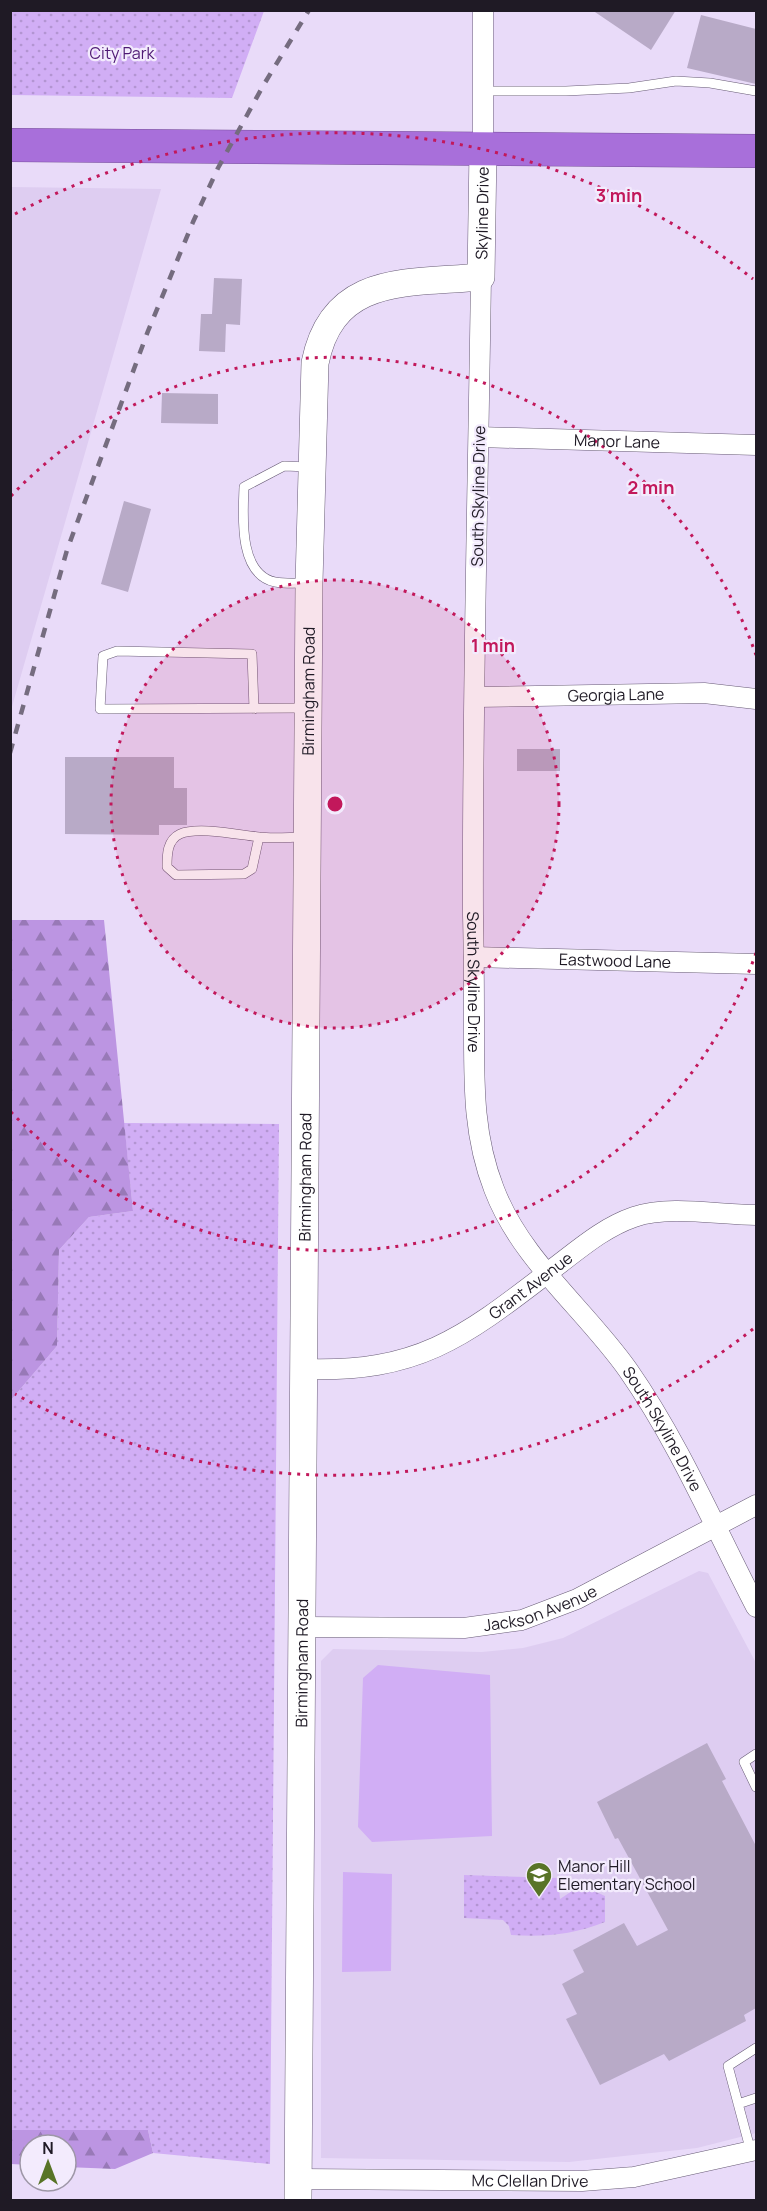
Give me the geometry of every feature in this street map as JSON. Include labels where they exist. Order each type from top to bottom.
[{"type":"highway","points":[[10,145],[756,151]]},
{"type":"street","points":[[483,10],[483,150]]},
{"type":"street","name":"Skyline Drive","points":[[482,277],[483,150]]},
{"type":"street","name":"South Skyline Drive","points":[[482,277],[475,697],[473,1086],[482,1152],[507,1219],[523,1245],[588,1317],[628,1371],[664,1428],[756,1607]]},
{"type":"street","name":"Birmingham Road","points":[[299,2190],[309,584],[315,363],[319,342],[327,324],[342,307],[356,296],[377,288],[482,277]]},
{"type":"street","name":"Manor Lane","points":[[479,437],[756,445]]},
{"type":"street","name":"Georgia Lane","points":[[475,697],[704,693],[756,699]]},
{"type":"street","name":"Eastwood Lane","points":[[474,957],[756,964]]},
{"type":"street","name":"Grant Avenue","points":[[304,1369],[362,1368],[427,1352],[473,1329],[592,1239],[635,1217],[684,1211],[756,1215]]},
{"type":"street","name":"Jackson Avenue","points":[[303,1627],[464,1628],[522,1620],[577,1599],[756,1505]]},
{"type":"street","name":"Mc Clellan Drive","points":[[299,2190],[582,2181],[634,2177],[754,2155]]},
{"type":"lane","points":[[483,91],[629,88],[676,81],[710,83],[756,91]]},
{"type":"lane","points":[[309,584],[273,582],[256,572],[247,551],[243,511],[244,487],[284,466],[312,467]]},
{"type":"lane","points":[[254,709],[252,654],[117,651],[103,656],[100,710],[254,709],[308,708]]},
{"type":"lane","points":[[260,837],[252,869],[244,874],[176,876],[167,867],[168,851],[172,841],[180,834],[241,833],[260,837],[308,837]]},
{"type":"lane","points":[[756,1754],[744,1762],[756,1786]]},
{"type":"lane","points":[[754,2155],[728,2066],[756,2048]]},
{"type":"lane","points":[[738,2104],[756,2098]]},
{"type":"shaded area","points":[[10,187],[161,189],[11,710]]},
{"type":"shaded area","name":"Manor Hill Elementary School","points":[[699,1571],[708,1573],[756,1663],[756,2133],[697,2148],[569,2162],[321,2158],[321,1661],[333,1649],[482,1652],[523,1648],[563,1638]]},
{"type":"green space","name":"City Park","points":[[11,10],[264,11],[232,98],[11,95]]},
{"type":"green space","points":[[11,920],[104,920],[133,1211],[89,1217],[59,1250],[57,1346],[11,1400]]},
{"type":"green space","points":[[124,1123],[279,1124],[270,2164],[153,2153],[148,2130],[11,2130],[11,1400],[57,1346],[59,1250],[89,1217],[133,1211]]},
{"type":"green space","points":[[378,1665],[490,1675],[492,1836],[372,1842],[358,1827],[363,1678]]},
{"type":"green space","points":[[343,1872],[392,1874],[391,1971],[342,1972]]},
{"type":"green space","points":[[464,1875],[558,1878],[560,1899],[581,1885],[605,1896],[605,1922],[581,1930],[558,1934],[511,1935],[509,1926],[503,1920],[464,1918]]},
{"type":"green space","points":[[11,2130],[148,2130],[153,2153],[115,2169],[78,2167],[78,2133],[18,2133],[18,2164],[11,2164]]},
{"type":"building","points":[[592,10],[676,10],[651,50]]},
{"type":"building","points":[[701,15],[756,29],[756,84],[687,68]]},
{"type":"building","points":[[214,278],[242,279],[240,325],[226,324],[225,352],[199,351],[201,314],[212,314]]},
{"type":"building","points":[[162,393],[218,394],[218,424],[161,423]]},
{"type":"building","points":[[124,501],[151,509],[128,592],[101,584]]},
{"type":"building","points":[[517,749],[560,749],[560,771],[517,771]]},
{"type":"building","points":[[65,757],[174,757],[174,788],[187,788],[187,825],[159,825],[159,835],[65,834]]},
{"type":"building","name":"Manor Hill Elementary School","points":[[707,1743],[726,1779],[722,1781],[756,1846],[756,2008],[744,2015],[746,2021],[669,2061],[664,2054],[600,2085],[566,2019],[577,2014],[562,1984],[584,1972],[573,1950],[624,1923],[637,1946],[668,1930],[618,1838],[615,1839],[597,1802]]},
{"type":"railway","points":[[10,753],[67,550],[148,331],[218,168],[263,86],[309,10]]},
{"type":"place","name":"Manor Hill Elementary School","points":[[539,1898]]}]
